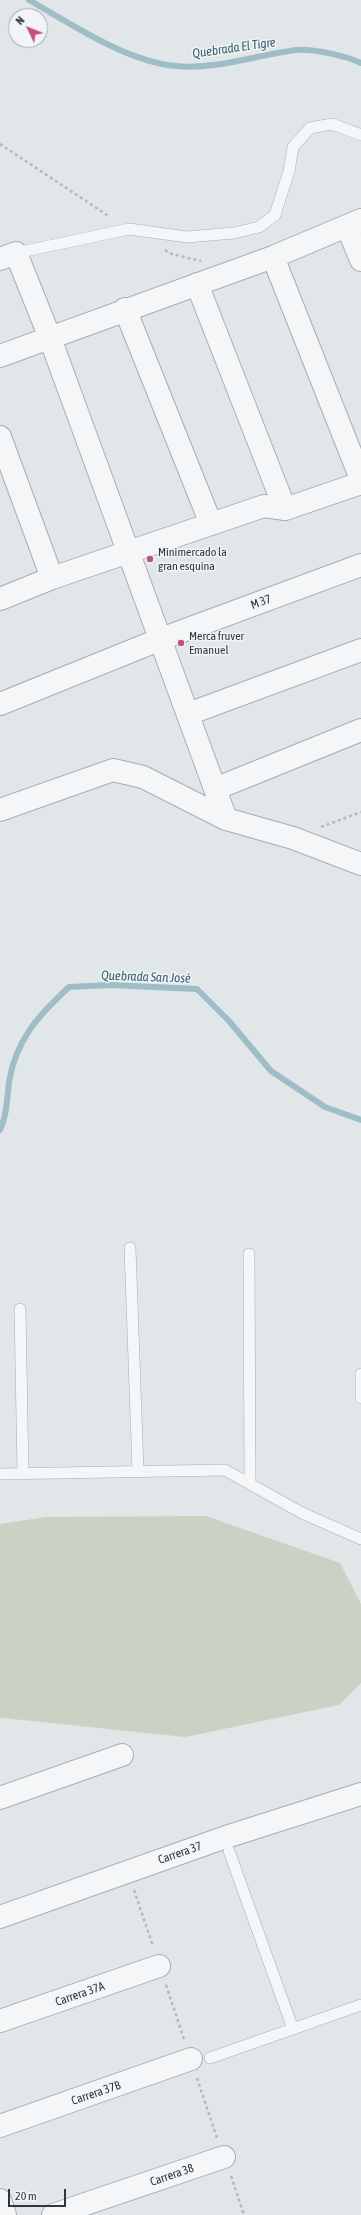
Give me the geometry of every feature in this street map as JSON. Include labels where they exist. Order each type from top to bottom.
[{"type":"street","points":[[0,356],[125,309],[272,257],[354,223],[361,260]]},
{"type":"street","points":[[8,256],[50,338],[226,819]]},
{"type":"street","points":[[272,257],[361,479]]},
{"type":"street","points":[[198,284],[285,509]]},
{"type":"street","points":[[125,309],[211,524]]},
{"type":"street","points":[[0,437],[52,578]]},
{"type":"street","points":[[0,599],[52,578],[128,554],[264,506],[285,509],[361,482]]},
{"type":"street","name":"M 37","points":[[0,704],[161,639],[361,565]]},
{"type":"street","points":[[188,714],[361,650]]},
{"type":"street","points":[[215,789],[361,730]]},
{"type":"street","points":[[0,810],[113,770],[144,777],[226,819],[293,838],[361,864]]},
{"type":"street","points":[[0,1798],[122,1755]]},
{"type":"street","name":"Carrera 37","points":[[0,1917],[226,1837],[361,1794]]},
{"type":"street","name":"Carrera 37A","points":[[0,2021],[160,1966]]},
{"type":"street","name":"Carrera 37B","points":[[0,2126],[200,2059]]},
{"type":"street","name":"Carrera 38","points":[[53,2215],[224,2157]]},
{"type":"street","points":[[0,2200],[5,2215]]},
{"type":"lane","points":[[8,256],[129,229],[187,237],[234,233],[259,227],[275,215],[289,171],[293,147],[310,128],[332,124],[361,135]]},
{"type":"lane","points":[[130,1248],[138,1471]]},
{"type":"lane","points":[[248,1254],[250,1484]]},
{"type":"lane","points":[[20,1309],[23,1474]]},
{"type":"lane","points":[[361,1374],[361,1398]]},
{"type":"lane","points":[[0,1474],[225,1470],[302,1513],[361,1539]]},
{"type":"lane","points":[[229,1851],[293,2029]]},
{"type":"lane","points":[[200,2059],[361,2005]]},
{"type":"path","points":[[293,838],[361,812]]},
{"type":"green space","points":[[206,1516],[340,1563],[361,1604],[361,1683],[339,1705],[185,1737],[3,1718],[0,1719],[0,1524],[46,1517]]},
{"type":"waterway","name":"Quebrada El Tigre","points":[[29,0],[119,50],[157,63],[191,67],[206,66],[296,50],[311,50],[329,53],[361,63]]},
{"type":"waterway","name":"Quebrada San José","points":[[0,1130],[5,1112],[12,1067],[23,1040],[30,1029],[69,987],[110,985],[197,989],[229,1021],[271,1071],[325,1107],[361,1120]]},
{"type":"place","name":"Minimercado la gran esquina","points":[[150,559]]},
{"type":"place","name":"Merca fruver Emanuel","points":[[181,643]]}]
